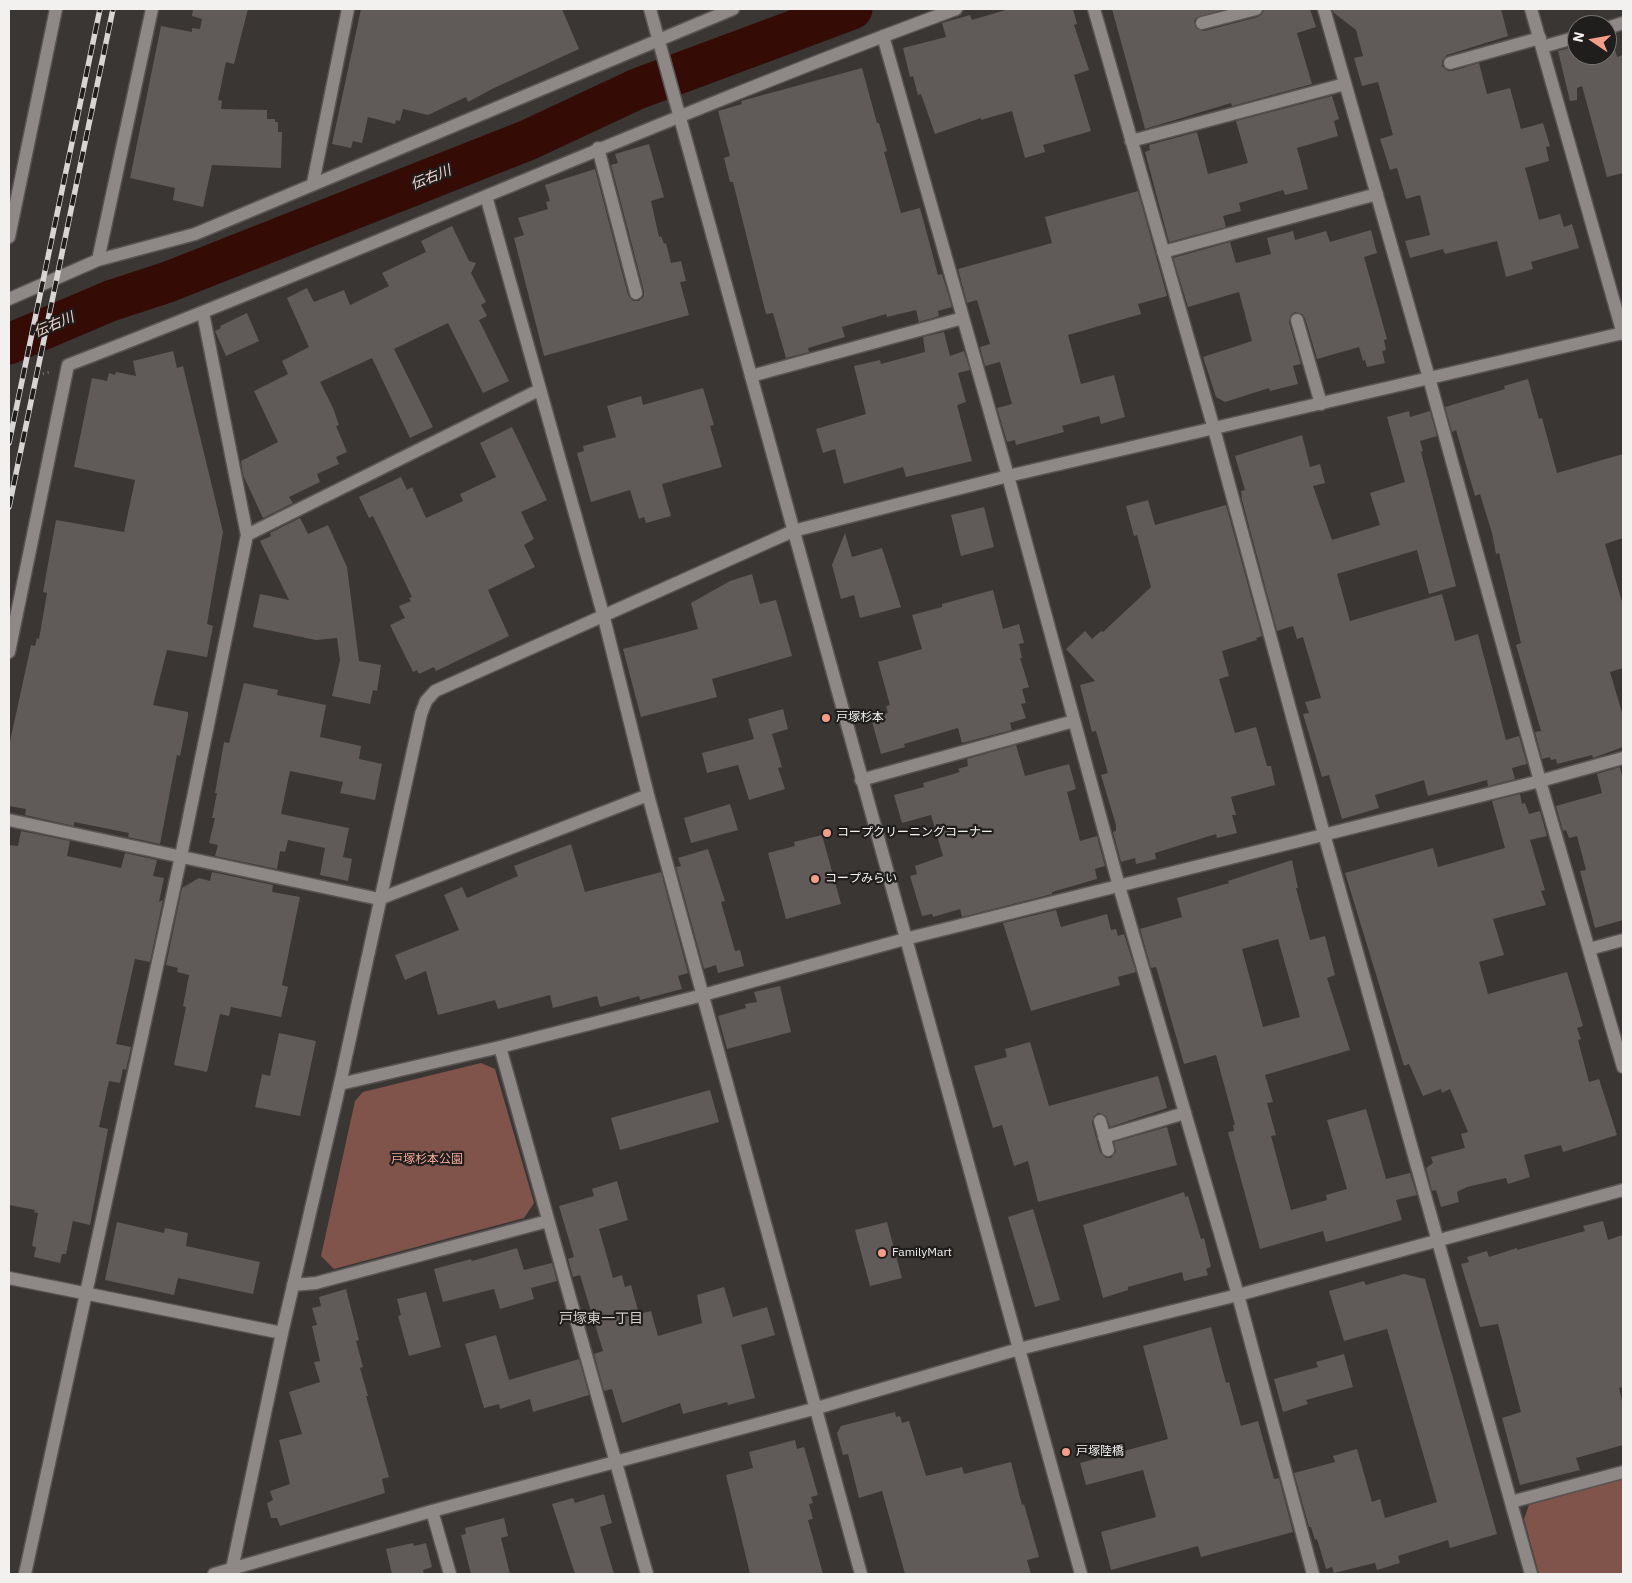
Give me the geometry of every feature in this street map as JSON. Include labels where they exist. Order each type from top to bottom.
[{"type":"street","points":[[9,236],[56,9]]},
{"type":"street","points":[[98,260],[152,9]]},
{"type":"street","points":[[313,183],[348,9]]},
{"type":"street","points":[[650,9],[681,115],[861,780],[1081,1574]]},
{"type":"street","points":[[9,299],[98,260],[195,234],[313,183],[660,44],[734,9]]},
{"type":"street","points":[[9,652],[68,365],[203,313],[598,148],[956,9]]},
{"type":"street","points":[[1094,9],[1214,429],[1324,834],[1531,1574]]},
{"type":"street","points":[[1202,23],[1256,9]]},
{"type":"street","points":[[1324,9],[1429,378],[1540,781],[1623,1067]]},
{"type":"street","points":[[233,1572],[282,1333],[340,1084],[379,898],[421,714],[426,701],[435,691],[603,614],[793,531],[1008,476],[1623,333],[1531,9]]},
{"type":"street","points":[[883,36],[1008,476],[1119,886],[1238,1295],[1313,1574]]},
{"type":"street","points":[[1450,63],[1541,42],[1567,38]]},
{"type":"street","points":[[1131,141],[1346,84]]},
{"type":"street","points":[[598,148],[636,293]]},
{"type":"street","points":[[1163,252],[1377,194]]},
{"type":"street","points":[[486,196],[603,614],[648,795],[861,1574]]},
{"type":"street","points":[[25,1574],[181,856],[247,535],[203,313]]},
{"type":"street","points":[[751,376],[963,318]]},
{"type":"street","points":[[1298,320],[1320,404]]},
{"type":"street","points":[[247,535],[539,390]]},
{"type":"street","points":[[861,780],[1074,721]]},
{"type":"street","points":[[340,1084],[500,1047],[703,995],[905,939],[1540,781],[1623,758]]},
{"type":"street","points":[[9,820],[379,898],[648,795]]},
{"type":"street","points":[[1589,949],[1623,940]]},
{"type":"street","points":[[500,1047],[614,1462],[647,1574]]},
{"type":"street","points":[[1104,1137],[1185,1113]]},
{"type":"street","points":[[1100,1121],[1108,1150]]},
{"type":"street","points":[[214,1574],[233,1572],[432,1511],[817,1408],[1019,1348],[1238,1295],[1623,1190]]},
{"type":"street","points":[[294,1285],[316,1283],[548,1221]]},
{"type":"street","points":[[9,1278],[282,1333]]},
{"type":"street","points":[[1511,1502],[1623,1472]]},
{"type":"street","points":[[432,1511],[450,1574]]},
{"type":"green space","name":"戸塚杉本公園","points":[[481,1063],[495,1069],[534,1203],[524,1218],[334,1269],[321,1256],[355,1101],[363,1092]]},
{"type":"green space","points":[[1623,1479],[1623,1574],[1539,1574],[1524,1519],[1529,1505]]},
{"type":"building","points":[[193,9],[248,9],[234,64],[226,62],[218,100],[222,101],[221,109],[267,110],[267,119],[275,119],[275,122],[278,122],[278,132],[282,132],[281,168],[212,165],[203,207],[173,200],[175,188],[130,178],[161,26],[192,32],[192,28],[200,29],[202,19],[192,16]]},
{"type":"building","points":[[361,9],[562,9],[579,49],[468,102],[466,97],[428,115],[403,109],[400,121],[396,120],[395,124],[368,117],[362,143],[353,141],[351,148],[332,144]]},
{"type":"building","points":[[1009,9],[1073,9],[1077,24],[1074,25],[1089,70],[1074,75],[1091,131],[1043,145],[1045,152],[1025,158],[1012,111],[981,120],[981,118],[935,134],[921,94],[918,95],[913,76],[910,77],[903,48],[946,37],[942,23],[970,15],[972,20]]},
{"type":"building","points":[[1112,9],[1225,9],[1196,18],[1194,21],[1196,28],[1204,31],[1258,17],[1264,9],[1310,9],[1316,27],[1297,33],[1312,84],[1232,106],[1231,103],[1145,129]]},
{"type":"building","points":[[1332,9],[1501,9],[1508,36],[1447,55],[1442,61],[1442,66],[1448,71],[1452,71],[1479,63],[1487,94],[1510,88],[1521,129],[1543,123],[1550,146],[1546,147],[1549,161],[1525,168],[1539,220],[1560,214],[1564,227],[1572,224],[1579,248],[1531,262],[1533,269],[1506,277],[1497,241],[1445,254],[1443,249],[1410,258],[1405,241],[1430,235],[1420,195],[1406,199],[1397,168],[1390,170],[1380,139],[1393,135],[1378,82],[1362,86],[1354,58],[1363,56],[1356,30],[1334,13]]},
{"type":"building","points":[[1567,49],[1567,65],[1617,65],[1617,57],[1623,55],[1623,173],[1607,177],[1582,86],[1577,88],[1577,100],[1570,101],[1558,51]]},
{"type":"building","points":[[862,68],[887,151],[884,152],[901,213],[920,208],[938,275],[942,274],[952,307],[938,311],[939,316],[919,322],[916,310],[887,317],[886,314],[842,327],[845,337],[808,348],[809,352],[786,358],[773,313],[766,314],[733,182],[730,182],[724,158],[730,156],[718,111],[742,104],[741,101]]},
{"type":"building","points":[[1332,96],[1339,119],[1334,121],[1338,136],[1297,148],[1308,189],[1285,195],[1283,190],[1239,203],[1241,211],[1223,216],[1226,227],[1169,242],[1145,152],[1150,150],[1149,145],[1197,132],[1208,174],[1248,163],[1236,121]]},
{"type":"building","points":[[649,144],[664,197],[651,201],[659,237],[661,236],[664,244],[666,243],[671,263],[681,261],[686,281],[680,282],[689,315],[544,356],[514,238],[524,235],[518,218],[548,209],[546,202],[550,201],[545,185],[595,169],[628,295],[633,301],[639,301],[644,296],[644,291],[611,165],[618,163],[615,154]]},
{"type":"building","points":[[1138,191],[1167,296],[1138,304],[1141,314],[1068,335],[1081,384],[1114,375],[1125,417],[1101,424],[1099,416],[1062,426],[1064,432],[1016,445],[1015,440],[1007,442],[997,408],[1012,404],[1000,362],[985,366],[980,347],[990,344],[977,300],[967,303],[958,269],[1052,243],[1045,217]]},
{"type":"building","points":[[452,226],[469,261],[476,263],[471,273],[486,302],[481,305],[487,316],[479,320],[509,381],[483,393],[448,323],[394,349],[433,427],[410,438],[372,358],[320,382],[333,408],[339,425],[336,426],[347,452],[336,457],[339,464],[317,474],[320,482],[289,497],[293,503],[263,518],[243,475],[241,461],[278,442],[254,391],[288,374],[282,361],[309,347],[287,298],[307,288],[314,302],[344,290],[350,305],[389,286],[382,273],[426,252],[421,241]]},
{"type":"building","points":[[1371,230],[1377,253],[1364,257],[1387,339],[1384,340],[1386,350],[1382,351],[1385,363],[1367,367],[1359,347],[1317,359],[1305,318],[1302,314],[1295,312],[1291,315],[1289,322],[1301,364],[1293,366],[1298,384],[1270,391],[1269,388],[1225,402],[1216,397],[1203,357],[1252,341],[1239,292],[1188,307],[1173,258],[1230,242],[1236,263],[1271,254],[1267,238],[1293,231],[1295,240],[1326,231],[1330,242]]},
{"type":"building","points":[[247,313],[259,341],[226,356],[215,331],[221,328],[220,326]]},
{"type":"building","points":[[944,332],[950,356],[964,351],[970,370],[958,373],[966,402],[957,405],[972,461],[906,477],[903,467],[844,484],[835,449],[823,453],[816,429],[866,414],[854,366],[880,360],[881,364],[925,352],[923,337]]},
{"type":"building","points":[[173,351],[177,368],[183,366],[223,532],[207,624],[213,626],[207,657],[167,650],[153,705],[188,712],[180,756],[177,755],[160,844],[128,837],[129,833],[74,822],[74,826],[25,815],[26,809],[9,806],[9,746],[31,645],[35,646],[37,638],[39,639],[47,593],[43,592],[56,520],[124,532],[135,480],[74,467],[92,378],[107,381],[109,373],[115,375],[116,372],[136,376],[133,361]]},
{"type":"building","points":[[1528,379],[1539,419],[1542,418],[1557,473],[1623,454],[1623,538],[1605,544],[1623,605],[1623,668],[1610,672],[1623,716],[1623,747],[1593,758],[1592,755],[1557,764],[1556,759],[1551,760],[1550,757],[1542,759],[1535,732],[1541,731],[1516,645],[1521,643],[1499,553],[1496,554],[1492,533],[1480,494],[1475,496],[1456,430],[1452,432],[1445,407],[1505,389],[1504,386]]},
{"type":"building","points":[[703,388],[714,425],[710,426],[722,467],[662,484],[671,516],[646,523],[644,517],[639,519],[630,490],[591,502],[577,453],[584,451],[583,446],[616,437],[607,406],[641,396],[643,405]]},
{"type":"building","points":[[1409,411],[1410,417],[1430,411],[1437,436],[1420,441],[1423,451],[1421,452],[1456,586],[1429,594],[1417,550],[1337,574],[1350,621],[1442,594],[1455,641],[1478,634],[1506,740],[1519,736],[1527,764],[1512,768],[1515,779],[1488,786],[1487,780],[1428,796],[1424,780],[1375,795],[1379,808],[1342,819],[1329,775],[1322,777],[1303,714],[1309,713],[1305,702],[1321,698],[1303,637],[1297,639],[1293,626],[1277,631],[1242,500],[1241,491],[1245,490],[1235,456],[1302,435],[1310,467],[1320,464],[1325,483],[1313,486],[1332,540],[1380,525],[1370,493],[1405,482],[1387,417]]},
{"type":"building","points":[[512,427],[547,500],[521,512],[534,539],[524,545],[535,567],[488,590],[509,636],[436,671],[434,667],[419,674],[417,670],[413,672],[390,625],[405,618],[399,606],[411,601],[409,598],[412,597],[373,516],[369,518],[359,497],[401,477],[407,490],[412,487],[426,518],[463,501],[460,494],[496,477],[480,443]]},
{"type":"building","points":[[1148,500],[1155,525],[1226,505],[1262,636],[1256,638],[1257,640],[1222,651],[1229,676],[1219,679],[1235,733],[1256,727],[1267,766],[1271,766],[1275,785],[1231,797],[1236,815],[1232,815],[1237,833],[1217,838],[1216,834],[1155,853],[1156,859],[1136,864],[1135,858],[1121,862],[1113,832],[1116,831],[1116,825],[1101,775],[1108,773],[1096,731],[1092,732],[1080,685],[1095,681],[1066,649],[1085,631],[1092,639],[1101,631],[1103,632],[1151,587],[1137,535],[1134,536],[1126,506]]},
{"type":"building","points":[[984,507],[994,547],[961,556],[951,515]]},
{"type":"building","points":[[300,518],[308,534],[328,525],[347,567],[359,661],[381,665],[377,691],[373,690],[370,704],[332,696],[340,660],[337,638],[316,640],[253,627],[260,594],[289,600],[260,541],[271,536],[270,533]]},
{"type":"building","points":[[845,533],[852,557],[882,548],[901,607],[860,618],[854,595],[841,599],[832,565]]},
{"type":"building","points":[[752,574],[760,604],[776,600],[792,656],[712,679],[717,697],[641,717],[623,649],[698,629],[691,603],[730,581]]},
{"type":"building","points":[[993,590],[1003,629],[1019,624],[1024,643],[1019,644],[1022,658],[1020,658],[1029,687],[1022,689],[1026,703],[1021,704],[1026,718],[1010,723],[1012,730],[962,743],[958,728],[904,744],[905,747],[881,754],[871,718],[888,713],[886,706],[890,705],[878,662],[922,649],[912,615],[942,607],[942,604]]},
{"type":"building","points":[[244,683],[278,690],[277,695],[326,705],[320,737],[361,746],[359,759],[382,764],[375,800],[340,793],[343,782],[290,771],[281,814],[349,828],[343,857],[352,859],[348,881],[320,875],[325,848],[288,840],[285,852],[280,851],[277,869],[215,856],[218,845],[209,843],[215,818],[212,818],[217,793],[215,793],[224,742],[229,743]]},
{"type":"building","points":[[783,709],[788,729],[772,734],[782,767],[778,768],[785,789],[749,800],[738,765],[707,773],[702,753],[754,739],[748,719]]},
{"type":"building","points":[[1016,745],[1025,776],[1069,764],[1076,789],[1067,792],[1080,841],[1097,836],[1105,866],[1095,869],[1097,879],[1052,892],[1052,894],[962,917],[960,909],[933,917],[932,914],[922,916],[910,876],[917,874],[915,866],[943,856],[931,815],[902,823],[894,795],[924,787],[923,783],[960,772],[958,769],[968,766],[967,759]]},
{"type":"building","points":[[1620,767],[1623,780],[1623,920],[1595,928],[1580,871],[1586,870],[1577,836],[1569,838],[1566,830],[1563,831],[1556,806],[1602,793],[1597,774]]},
{"type":"building","points":[[1520,794],[1522,804],[1525,803],[1529,814],[1540,811],[1547,836],[1530,840],[1545,890],[1541,891],[1546,905],[1493,919],[1504,955],[1479,962],[1488,994],[1567,972],[1583,1026],[1577,1028],[1581,1039],[1578,1040],[1589,1082],[1599,1079],[1617,1135],[1563,1152],[1561,1145],[1524,1155],[1530,1177],[1508,1184],[1506,1178],[1467,1187],[1457,1192],[1459,1202],[1441,1207],[1436,1190],[1432,1191],[1426,1168],[1433,1163],[1431,1157],[1465,1148],[1461,1134],[1468,1132],[1450,1089],[1442,1093],[1441,1089],[1423,1096],[1409,1064],[1404,1066],[1345,873],[1433,848],[1438,867],[1505,848],[1492,801]]},
{"type":"building","points":[[730,804],[738,830],[691,843],[684,818]]},
{"type":"building","points":[[21,831],[70,841],[67,856],[121,868],[125,853],[157,860],[153,876],[164,878],[159,902],[163,900],[150,962],[135,959],[116,1044],[131,1047],[126,1070],[123,1069],[120,1083],[109,1081],[99,1127],[108,1129],[90,1225],[73,1221],[66,1254],[62,1254],[60,1263],[34,1257],[36,1247],[32,1246],[38,1213],[34,1212],[35,1210],[9,1205],[9,845],[18,846]]},
{"type":"building","points":[[822,835],[841,904],[786,919],[768,853],[795,846],[794,842]]},
{"type":"building","points":[[571,844],[585,892],[661,872],[688,973],[678,976],[682,989],[640,1000],[639,996],[600,1007],[597,996],[553,1008],[550,995],[498,1009],[495,1000],[438,1015],[426,971],[405,980],[395,955],[459,930],[444,895],[462,887],[467,898],[518,876],[514,866]]},
{"type":"building","points":[[708,849],[725,901],[721,902],[735,951],[740,950],[744,966],[718,973],[716,965],[704,969],[676,867],[681,866],[678,858]]},
{"type":"building","points":[[1292,860],[1298,888],[1296,888],[1310,940],[1325,936],[1335,975],[1327,978],[1350,1050],[1265,1075],[1273,1102],[1267,1103],[1276,1135],[1271,1136],[1291,1210],[1327,1200],[1326,1195],[1347,1189],[1327,1120],[1366,1109],[1386,1179],[1410,1173],[1417,1195],[1396,1200],[1402,1220],[1326,1242],[1323,1231],[1260,1249],[1228,1132],[1234,1131],[1233,1125],[1235,1125],[1216,1055],[1184,1064],[1157,970],[1156,967],[1151,968],[1140,929],[1182,917],[1177,898],[1229,883],[1228,881]],"holes":[[[1278,939],[1300,1017],[1263,1027],[1242,949]]]},
{"type":"building","points":[[212,872],[273,885],[272,892],[300,897],[282,985],[288,987],[281,1017],[231,1007],[229,1016],[220,1014],[207,1072],[174,1065],[186,1007],[183,1006],[189,975],[177,972],[178,968],[166,965],[182,888],[199,878],[210,881]]},
{"type":"building","points":[[1056,910],[1061,927],[1107,914],[1111,930],[1116,929],[1118,936],[1124,934],[1136,972],[1118,977],[1120,985],[1031,1011],[1003,923]]},
{"type":"building","points":[[780,986],[791,1032],[727,1049],[718,1016],[746,1008],[745,1004],[757,1002],[754,992]]},
{"type":"building","points":[[279,1033],[316,1041],[300,1116],[255,1107],[262,1074],[270,1076]]},
{"type":"building","points":[[1030,1042],[1049,1106],[1158,1076],[1167,1108],[1110,1127],[1106,1116],[1098,1113],[1094,1116],[1092,1123],[1100,1152],[1106,1158],[1111,1158],[1116,1152],[1114,1142],[1167,1127],[1177,1165],[1038,1202],[1028,1161],[1014,1166],[1002,1125],[993,1128],[974,1066],[1007,1057],[1005,1049]]},
{"type":"building","points":[[710,1090],[719,1122],[620,1150],[611,1118]]},
{"type":"building","points":[[617,1181],[628,1220],[599,1229],[613,1278],[622,1275],[625,1287],[631,1285],[639,1314],[651,1311],[658,1336],[702,1323],[697,1295],[724,1287],[733,1317],[767,1307],[775,1335],[741,1345],[755,1398],[728,1405],[727,1402],[683,1414],[680,1403],[622,1423],[612,1389],[604,1391],[594,1354],[603,1351],[580,1275],[573,1277],[568,1259],[574,1257],[559,1206],[594,1196],[592,1189]]},
{"type":"building","points":[[1184,1192],[1185,1197],[1188,1196],[1201,1239],[1204,1238],[1211,1267],[1206,1269],[1208,1275],[1184,1281],[1182,1272],[1128,1287],[1128,1290],[1103,1298],[1083,1225]]},
{"type":"building","points":[[1033,1209],[1060,1300],[1035,1307],[1008,1217]]},
{"type":"building","points":[[1603,1221],[1608,1240],[1623,1235],[1623,1387],[1619,1388],[1623,1405],[1623,1445],[1576,1458],[1580,1470],[1520,1485],[1502,1418],[1521,1412],[1498,1324],[1480,1327],[1461,1264],[1469,1262],[1467,1257],[1487,1251],[1489,1257],[1517,1248],[1517,1250],[1585,1231],[1583,1226]]},
{"type":"building","points":[[117,1222],[164,1233],[165,1228],[188,1233],[186,1246],[260,1262],[253,1294],[178,1278],[174,1295],[105,1280]]},
{"type":"building","points":[[887,1222],[902,1278],[870,1286],[855,1230]]},
{"type":"building","points":[[517,1248],[524,1270],[552,1263],[557,1281],[531,1288],[534,1299],[500,1309],[494,1289],[443,1302],[434,1269],[471,1259],[472,1261]]},
{"type":"building","points":[[1404,1274],[1425,1279],[1497,1534],[1450,1548],[1448,1540],[1398,1556],[1400,1563],[1377,1570],[1375,1563],[1334,1573],[1332,1567],[1326,1569],[1317,1539],[1315,1540],[1311,1527],[1309,1527],[1294,1473],[1335,1462],[1333,1456],[1357,1449],[1372,1502],[1380,1499],[1385,1518],[1437,1502],[1387,1329],[1344,1341],[1329,1291],[1364,1281],[1366,1285]]},
{"type":"building","points":[[346,1289],[359,1340],[356,1341],[363,1367],[360,1368],[368,1396],[366,1396],[389,1477],[382,1479],[385,1493],[280,1526],[277,1518],[271,1518],[267,1503],[273,1500],[270,1491],[290,1484],[279,1440],[302,1434],[289,1392],[320,1382],[314,1362],[320,1361],[312,1326],[317,1325],[312,1308],[321,1306],[319,1297]]},
{"type":"building","points":[[426,1292],[441,1347],[409,1356],[398,1316],[401,1315],[397,1299]]},
{"type":"building","points":[[1211,1327],[1226,1383],[1229,1382],[1241,1426],[1258,1421],[1274,1479],[1279,1478],[1293,1532],[1201,1557],[1198,1546],[1111,1570],[1101,1532],[1156,1517],[1143,1470],[1086,1485],[1080,1463],[1168,1439],[1143,1346]]},
{"type":"building","points":[[496,1335],[509,1380],[579,1359],[589,1395],[533,1412],[530,1399],[500,1409],[499,1404],[484,1408],[465,1344]]},
{"type":"building","points":[[1344,1354],[1353,1387],[1306,1400],[1308,1404],[1283,1412],[1274,1379],[1318,1367],[1316,1362]]},
{"type":"building","points":[[895,1412],[896,1417],[900,1416],[902,1423],[909,1421],[926,1476],[962,1467],[964,1474],[1011,1462],[1022,1505],[1024,1504],[1039,1557],[1027,1560],[1031,1574],[905,1574],[882,1491],[859,1498],[848,1454],[843,1455],[837,1433],[841,1426]]},
{"type":"building","points":[[795,1440],[797,1449],[804,1447],[818,1495],[811,1497],[813,1503],[809,1504],[813,1519],[808,1520],[823,1574],[750,1574],[726,1475],[753,1468],[749,1452]]},
{"type":"building","points":[[604,1494],[612,1523],[600,1527],[614,1574],[575,1574],[552,1504],[573,1498],[575,1503]]},
{"type":"building","points":[[504,1518],[508,1536],[501,1538],[510,1574],[471,1574],[461,1535],[466,1534],[465,1528]]},
{"type":"building","points":[[413,1543],[414,1546],[426,1543],[432,1567],[423,1570],[424,1574],[392,1574],[386,1549]]},
{"type":"waterway","name":"伝右川","points":[[9,344],[110,301],[168,282],[528,140],[637,89],[852,9]]},
{"type":"railway","points":[[9,443],[100,9]]},
{"type":"railway","points":[[9,507],[113,9]]},
{"type":"place","name":"戸塚杉本","points":[[826,718]]},
{"type":"place","name":"コープクリーニングコーナー","points":[[827,833]]},
{"type":"place","name":"コープみらい","points":[[815,879]]},
{"type":"place","name":"FamilyMart","points":[[882,1253]]},
{"type":"place","name":"戸塚陸橋","points":[[1066,1452]]},
{"type":"district","name":"戸塚東一丁目","points":[[601,1319]]}]
